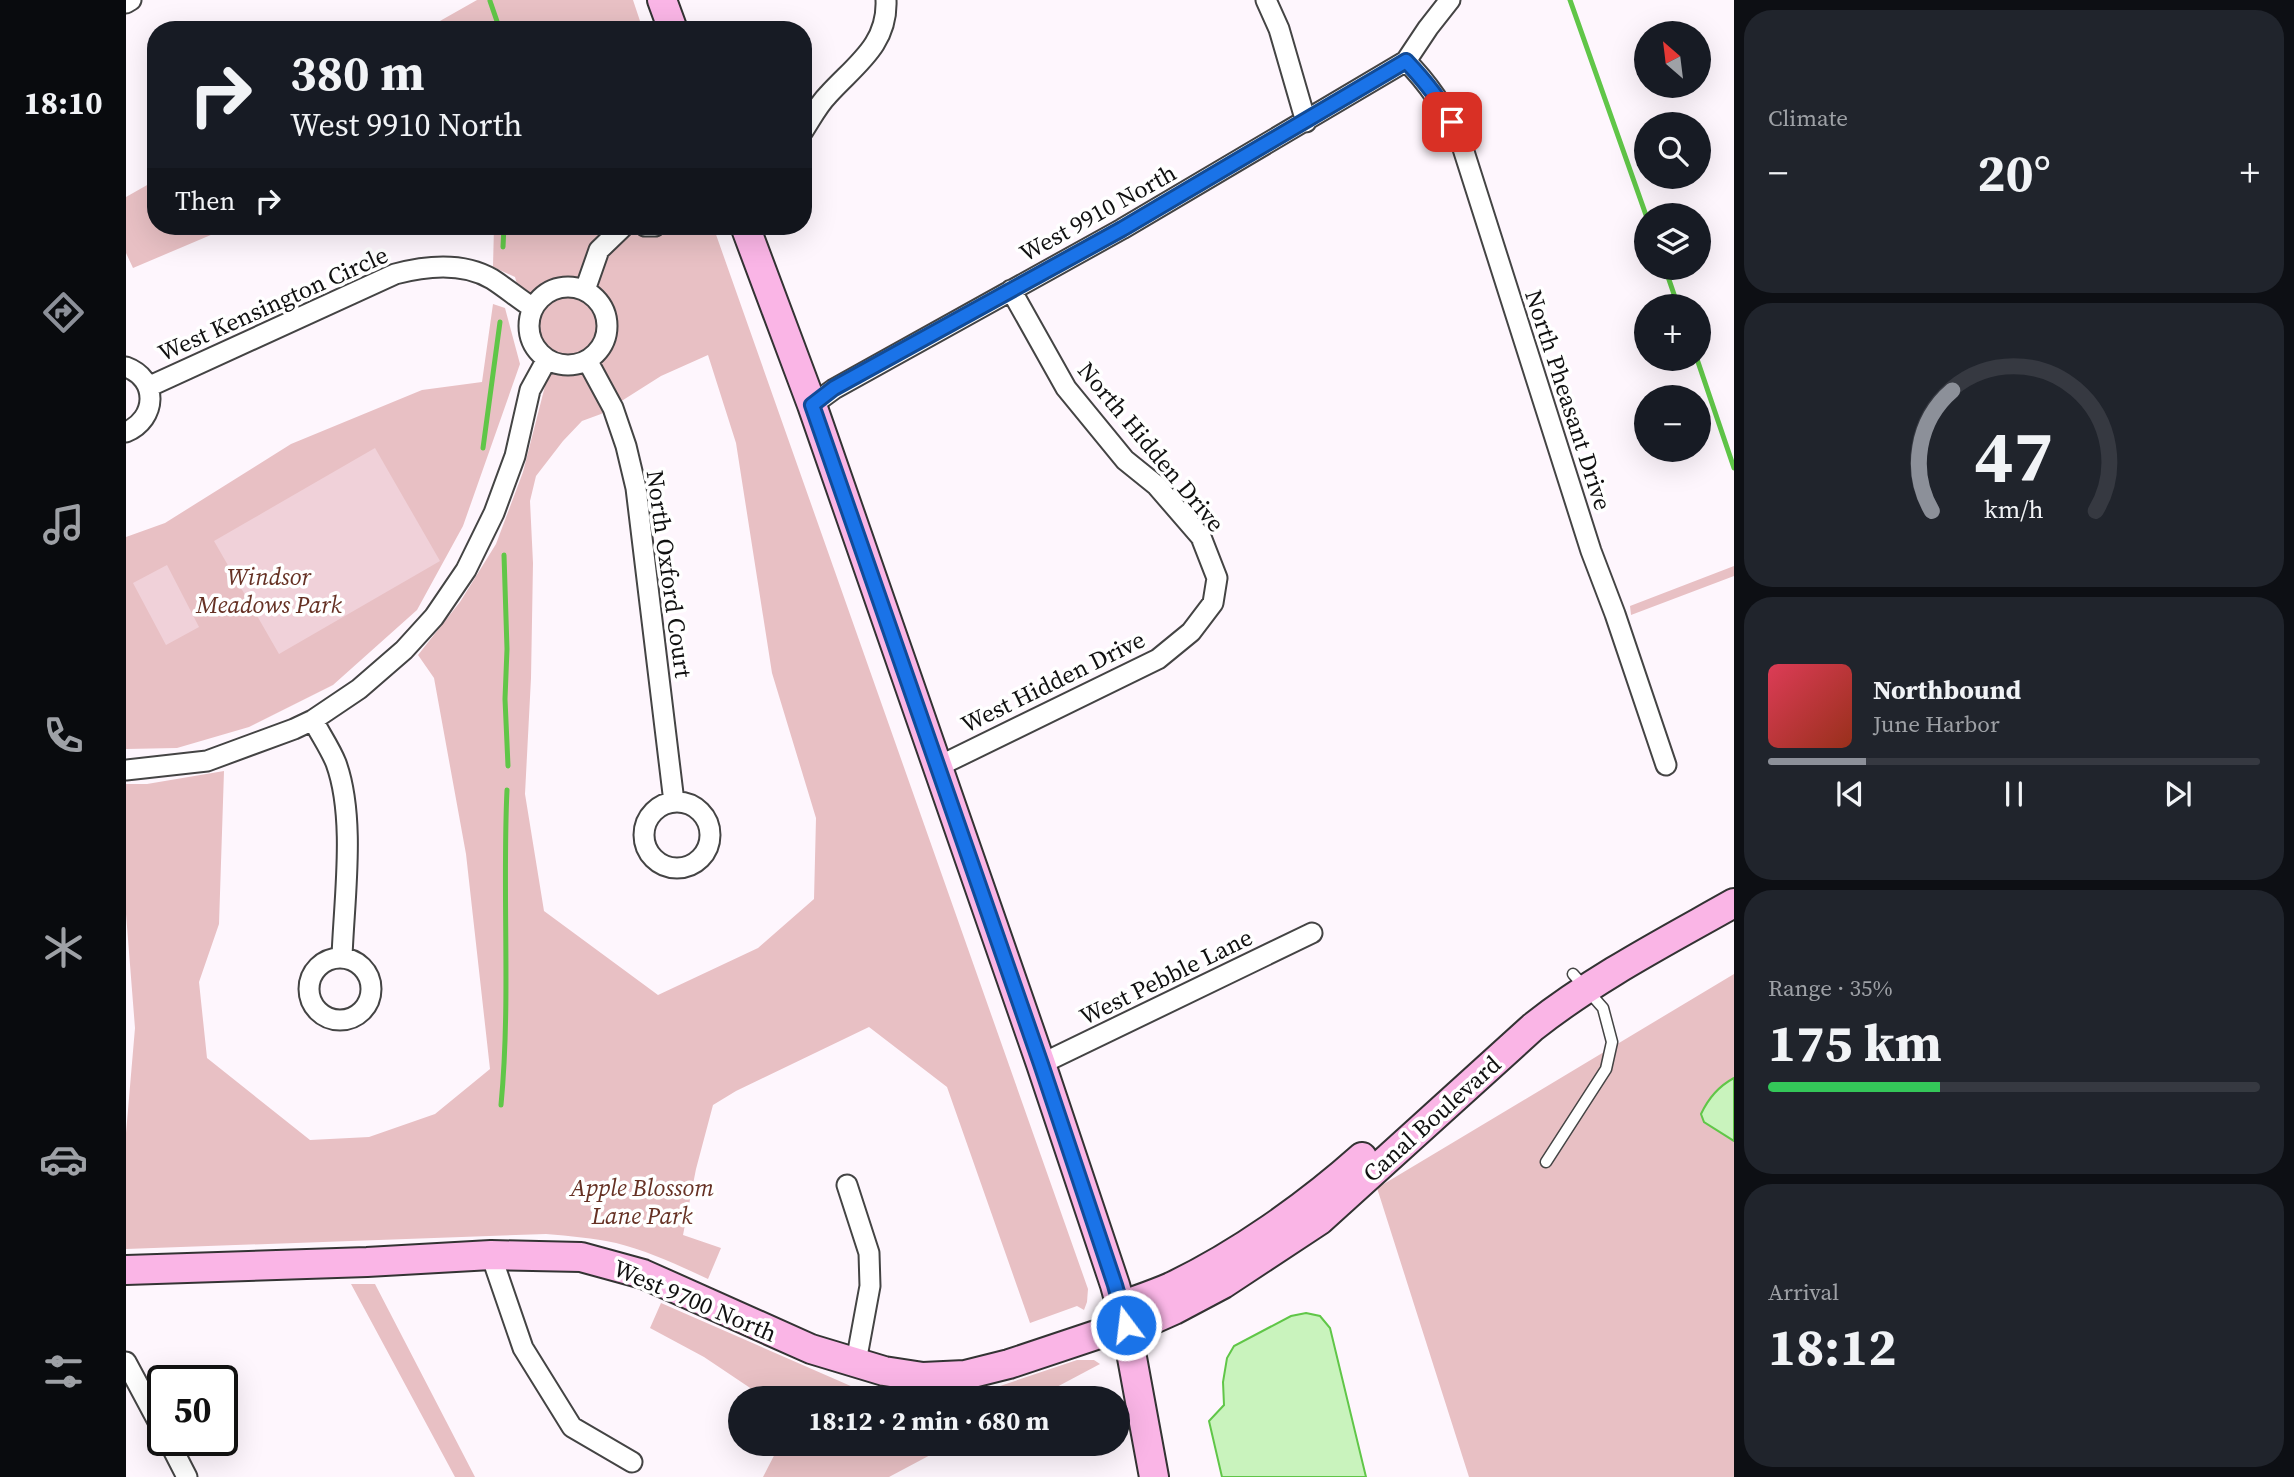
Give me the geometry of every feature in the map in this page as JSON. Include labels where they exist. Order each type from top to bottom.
[{"type":"main road","points":[[662,0],[670,21]]},
{"type":"main road","points":[[748,235],[812,405],[1041,1064],[1124,1321],[1154,1477]]},
{"type":"main road","name":"Canal Boulevard","points":[[1579,981],[1644,933],[1734,890]]},
{"type":"main road","name":"Canal Boulevard","points":[[1124,1321],[1170,1287],[1254,1239],[1335,1181],[1546,991],[1579,981],[1734,903]]},
{"type":"main road","name":"West 9700 North","points":[[126,1270],[491,1255],[581,1257],[643,1274],[811,1349],[884,1371],[923,1377],[965,1374],[1021,1360],[1124,1321]]},
{"type":"street","points":[[126,3],[131,0]]},
{"type":"street","points":[[812,118],[826,97],[866,57],[883,31],[886,0]]},
{"type":"street","points":[[1266,0],[1279,29],[1306,122]]},
{"type":"street","points":[[1406,61],[1450,0]]},
{"type":"street","name":"West 9910 North","points":[[812,405],[834,388],[1122,229],[1406,61]]},
{"type":"street","name":"North Pheasant Drive","points":[[1406,61],[1445,108],[1459,136],[1591,551],[1666,765]]},
{"type":"street","points":[[585,290],[599,250],[615,235]]},
{"type":"street","name":"West Kensington Circle","points":[[148,387],[395,274],[418,268],[439,266],[489,278],[533,308]]},
{"type":"street","points":[[565,286],[585,290],[601,304],[607,324],[603,345],[587,360],[567,365],[547,359],[539,353],[530,336],[533,308],[546,293],[556,288],[565,286]]},
{"type":"street","name":"North Hidden Drive","points":[[1011,290],[1066,388],[1125,460],[1156,485],[1201,537],[1217,578],[1213,603]]},
{"type":"street","points":[[126,770],[207,761],[313,720],[359,689],[404,650],[434,617],[466,570],[494,513],[515,456],[530,390],[547,359]]},
{"type":"street","name":"North Oxford Court","points":[[587,360],[613,408],[636,488],[674,802]]},
{"type":"street","name":"West Kensington Circle","points":[[126,367],[141,376],[148,387],[151,400],[148,414],[140,425],[126,432]]},
{"type":"street","name":"West Hidden Drive","points":[[937,767],[1158,659],[1191,632],[1213,603]]},
{"type":"street","points":[[313,720],[336,762],[345,800],[347,845],[342,957]]},
{"type":"street","name":"West Pebble Lane","points":[[1041,1064],[1312,933]]},
{"type":"street","points":[[847,1185],[869,1253],[870,1286],[856,1362]]},
{"type":"street","points":[[491,1255],[523,1348],[572,1427],[632,1462]]},
{"type":"street","points":[[126,1362],[147,1401]]},
{"type":"street","points":[[176,1456],[187,1477]]},
{"type":"lane","points":[[1546,1162],[1606,1069],[1612,1042],[1603,1008],[1579,981]]},
{"type":"green space","points":[[477,0],[633,0],[640,21],[440,21]]},
{"type":"green space","points":[[147,185],[147,235],[211,235],[133,268],[126,253],[126,197]]},
{"type":"green space","points":[[494,235],[716,235],[1088,1289],[1084,1310],[1077,1306],[1030,1323],[947,1087],[869,1027],[736,1091],[713,1105],[696,1169],[683,1235],[721,1248],[708,1279],[628,1246],[546,1234],[126,1249],[126,1133],[135,1028],[126,914],[126,784],[147,784],[224,771],[219,924],[199,982],[207,1058],[310,1140],[369,1137],[435,1114],[490,1069],[466,854],[434,678],[418,655],[460,602],[496,544],[523,472],[545,386],[515,277],[493,267]],"holes":[[[708,355],[736,443],[772,673],[816,818],[814,899],[758,948],[658,995],[544,911],[525,794],[533,563],[530,501],[536,476],[582,421],[601,414],[661,376]]]},
{"type":"green space","name":"Windsor Meadows Park","points":[[493,304],[505,308],[520,364],[463,526],[417,610],[333,685],[249,727],[177,748],[126,749],[126,537],[165,523],[291,444],[422,390],[482,382]]},
{"type":"green space","points":[[375,448],[440,561],[279,654],[214,541]]},
{"type":"green space","points":[[167,565],[199,627],[166,645],[133,583]]},
{"type":"green space","points":[[1734,566],[1734,576],[1631,615],[1630,606]]},
{"type":"green space","points":[[1734,974],[1734,1477],[1469,1477],[1377,1188]]},
{"type":"green space","points":[[351,1284],[375,1284],[475,1477],[455,1477]]},
{"type":"green space","name":"Apple Blossom Lane Park","points":[[661,1303],[851,1386],[747,1386],[704,1357],[650,1328]]},
{"type":"green space","points":[[1077,1360],[1094,1360],[1100,1364],[1059,1386],[1000,1386]]},
{"type":"green space","points":[[774,1456],[928,1456],[889,1477],[763,1477]]},
{"type":"shaded area","points":[[1734,1078],[1734,1141],[1704,1122],[1701,1114],[1714,1093]]},
{"type":"shaded area","points":[[1306,1313],[1320,1316],[1330,1328],[1366,1477],[1222,1477],[1209,1421],[1224,1405],[1223,1382],[1227,1358],[1234,1346],[1291,1316]]},
{"type":"waterway","points":[[1570,0],[1642,203]]},
{"type":"waterway","points":[[490,1],[497,21]]},
{"type":"waterway","points":[[503,247],[504,235]]},
{"type":"waterway","points":[[1669,280],[1674,294]]},
{"type":"waterway","points":[[483,448],[500,322]]},
{"type":"waterway","points":[[1701,371],[1734,468]]},
{"type":"waterway","points":[[504,555],[508,766]]},
{"type":"waterway","points":[[501,1105],[506,987],[507,790]]},
{"type":"route","points":[[1126,1325],[1041,1064],[812,405],[834,388],[1122,229],[1406,61],[1424,80],[1452,122]]}]
